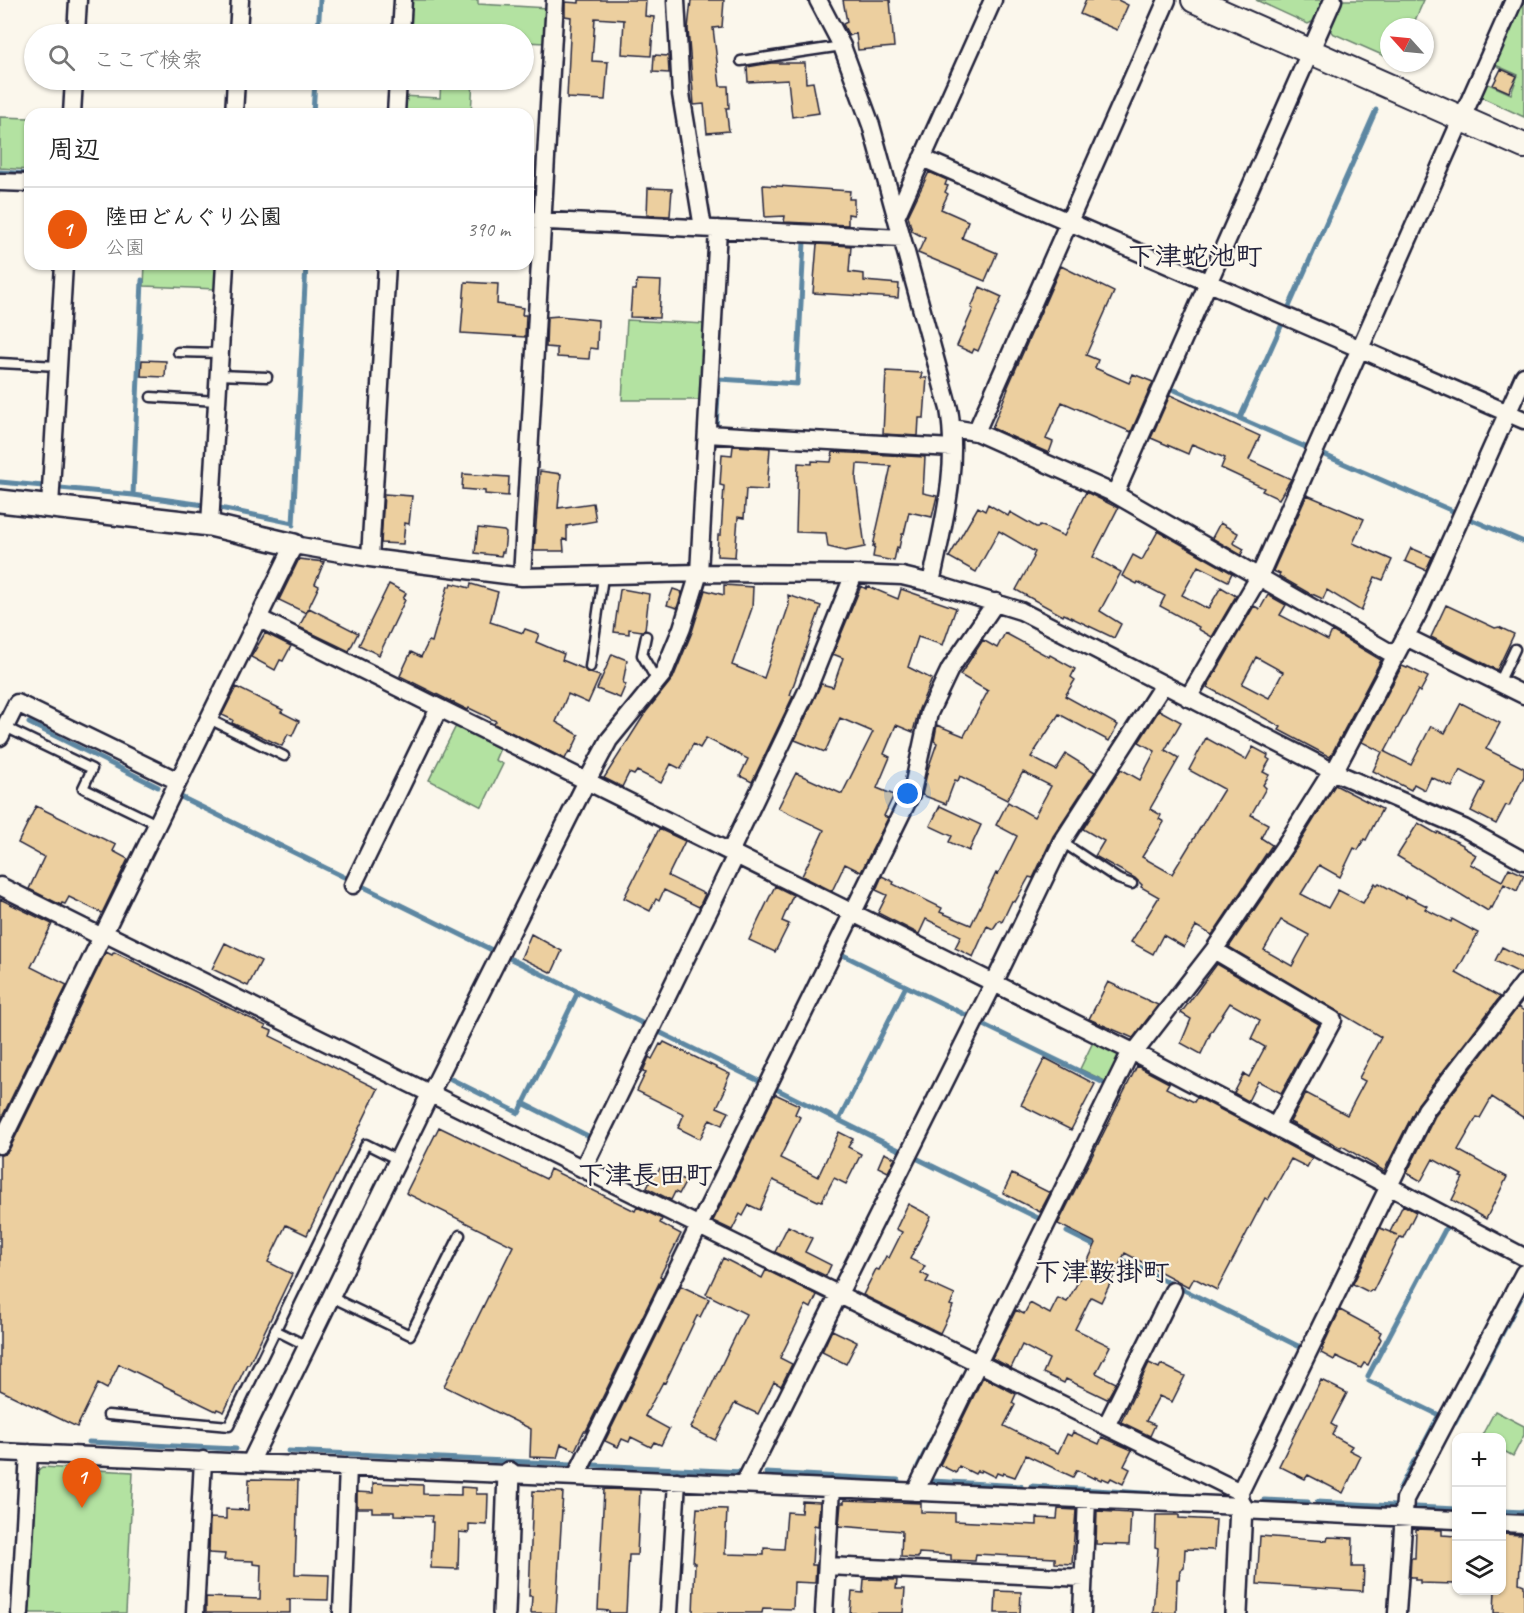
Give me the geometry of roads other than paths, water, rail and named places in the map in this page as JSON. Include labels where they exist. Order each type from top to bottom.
[{"type":"main road","points":[[1194,0],[1524,146]]},
{"type":"street","points":[[77,24],[78,0]]},
{"type":"street","points":[[239,24],[240,0]]},
{"type":"street","points":[[402,24],[403,0]]},
{"type":"street","points":[[534,247],[555,0]]},
{"type":"street","points":[[250,1463],[430,1094],[587,781],[609,740],[663,674],[682,628],[699,573],[707,434],[710,228],[681,94],[676,0]]},
{"type":"street","points":[[819,0],[842,46],[871,125],[942,380],[952,428],[952,478],[931,583]]},
{"type":"street","points":[[896,217],[993,0]]},
{"type":"street","points":[[976,432],[1167,0]]},
{"type":"street","points":[[1115,494],[1333,0]]},
{"type":"street","points":[[1188,698],[1260,577],[1514,0]]},
{"type":"street","points":[[72,108],[73,90]]},
{"type":"street","points":[[234,108],[235,90]]},
{"type":"street","points":[[396,108],[397,90]]},
{"type":"street","points":[[922,158],[1524,420]]},
{"type":"street","points":[[0,182],[24,183]]},
{"type":"street","points":[[535,220],[902,238]]},
{"type":"street","points":[[50,506],[64,270]]},
{"type":"street","points":[[210,525],[225,270]]},
{"type":"street","points":[[369,558],[387,270]]},
{"type":"street","points":[[522,577],[533,270]]},
{"type":"street","points":[[915,1492],[1133,1052],[1214,950],[1288,841],[1333,771],[1396,656],[1524,376]]},
{"type":"street","points":[[952,428],[976,432],[1115,494],[1396,656]]},
{"type":"street","points":[[707,434],[952,447]]},
{"type":"street","points":[[0,501],[210,525],[294,545],[369,558],[522,577],[603,577],[699,573],[902,576],[1021,611],[1333,771],[1464,828],[1524,861]]},
{"type":"street","points":[[0,1145],[294,545]]},
{"type":"street","points":[[583,1169],[733,854],[807,691],[854,574]]},
{"type":"street","points":[[576,1476],[912,792],[929,713],[950,669],[996,602]]},
{"type":"street","points":[[258,618],[1133,1052],[1524,1257]]},
{"type":"street","points":[[1406,637],[1524,695]]},
{"type":"street","points":[[744,1484],[1062,842],[1163,685]]},
{"type":"street","points":[[3,732],[17,703],[178,781]]},
{"type":"street","points":[[352,885],[439,708]]},
{"type":"street","points":[[0,886],[1106,1426],[1241,1503]]},
{"type":"street","points":[[1214,950],[1333,1020],[1275,1127]]},
{"type":"street","points":[[1236,1613],[1241,1503],[1388,1185],[1426,1110],[1524,983]]},
{"type":"street","points":[[1397,1613],[1405,1499],[1524,1273]]},
{"type":"street","points":[[1106,1426],[1173,1291]]},
{"type":"street","points":[[0,1452],[915,1492],[1241,1503],[1404,1518],[1452,1520]]},
{"type":"street","points":[[20,1613],[29,1453]]},
{"type":"street","points":[[195,1613],[202,1460]]},
{"type":"street","points":[[342,1613],[348,1467]]},
{"type":"street","points":[[504,1613],[509,1473]]},
{"type":"street","points":[[669,1613],[677,1481]]},
{"type":"street","points":[[824,1613],[831,1488]]},
{"type":"street","points":[[1082,1613],[1087,1499]]},
{"type":"street","points":[[1506,1523],[1524,1524]]},
{"type":"street","points":[[827,1566],[1084,1578]]},
{"type":"lane","points":[[741,61],[842,46]]},
{"type":"lane","points":[[178,352],[220,353]]},
{"type":"lane","points":[[0,363],[58,366]]},
{"type":"lane","points":[[219,375],[267,377]]},
{"type":"lane","points":[[151,397],[217,401]]},
{"type":"lane","points":[[590,667],[603,577]]},
{"type":"lane","points":[[646,636],[642,655],[657,681]]},
{"type":"lane","points":[[1499,683],[1515,649]]},
{"type":"lane","points":[[209,719],[284,756]]},
{"type":"lane","points":[[3,732],[92,769],[83,788],[157,824]]},
{"type":"lane","points":[[1062,842],[1118,879],[1132,884]]},
{"type":"lane","points":[[108,1415],[229,1426],[366,1144],[398,1160]]},
{"type":"lane","points":[[331,1297],[410,1335],[460,1235]]},
{"type":"lane","points":[[275,1330],[307,1346]]},
{"type":"waterway","points":[[319,24],[320,0]]},
{"type":"waterway","points":[[313,108],[314,90]]},
{"type":"waterway","points":[[1288,309],[1376,110]]},
{"type":"waterway","points":[[0,172],[24,174]]},
{"type":"waterway","points":[[716,427],[719,379],[797,384],[804,242]]},
{"type":"waterway","points":[[293,525],[306,270]]},
{"type":"waterway","points":[[133,495],[142,280]]},
{"type":"waterway","points":[[1240,418],[1282,324]]},
{"type":"waterway","points":[[1170,388],[1310,449]]},
{"type":"waterway","points":[[1322,454],[1455,512]]},
{"type":"waterway","points":[[0,482],[43,486]]},
{"type":"waterway","points":[[60,488],[204,505]]},
{"type":"waterway","points":[[220,508],[293,523]]},
{"type":"waterway","points":[[1470,519],[1524,542]]},
{"type":"waterway","points":[[29,723],[158,787]]},
{"type":"waterway","points":[[177,795],[348,879]]},
{"type":"waterway","points":[[360,885],[494,951]]},
{"type":"waterway","points":[[839,1120],[906,986],[841,954]]},
{"type":"waterway","points":[[511,959],[646,1025]]},
{"type":"waterway","points":[[906,986],[970,1017]]},
{"type":"waterway","points":[[451,1079],[519,1113],[578,992]]},
{"type":"waterway","points":[[982,1024],[1106,1084]]},
{"type":"waterway","points":[[657,1031],[763,1083]]},
{"type":"waterway","points":[[774,1088],[903,1152]]},
{"type":"waterway","points":[[523,1103],[590,1137]]},
{"type":"waterway","points":[[916,1158],[1040,1219]]},
{"type":"waterway","points":[[1368,1376],[1448,1224]]},
{"type":"waterway","points":[[1067,1232],[1101,1249]]},
{"type":"waterway","points":[[1117,1257],[1298,1346]]},
{"type":"waterway","points":[[1455,1423],[1524,1292]]},
{"type":"waterway","points":[[1369,1381],[1439,1415],[1419,1453]]},
{"type":"waterway","points":[[918,1466],[931,1440]]},
{"type":"waterway","points":[[89,1442],[236,1449]]},
{"type":"waterway","points":[[288,1451],[572,1464]]},
{"type":"waterway","points":[[1399,1490],[1415,1459]]},
{"type":"waterway","points":[[593,1465],[743,1472]]},
{"type":"waterway","points":[[766,1473],[898,1480]]},
{"type":"waterway","points":[[932,1481],[1021,1486]]},
{"type":"waterway","points":[[1031,1486],[1191,1496]]},
{"type":"waterway","points":[[1264,1500],[1308,1502]]},
{"type":"waterway","points":[[1317,1502],[1394,1506]]},
{"type":"waterway","points":[[1416,1507],[1452,1509]]},
{"type":"waterway","points":[[1506,1511],[1524,1512]]},
{"type":"place","name":"陸田どんぐり公園","points":[[82,1508]]},
{"type":"district","name":"下津蛇池町","points":[[1195,256]]},
{"type":"district","name":"下津長田町","points":[[645,1175]]},
{"type":"district","name":"下津鞍掛町","points":[[1102,1272]]}]
